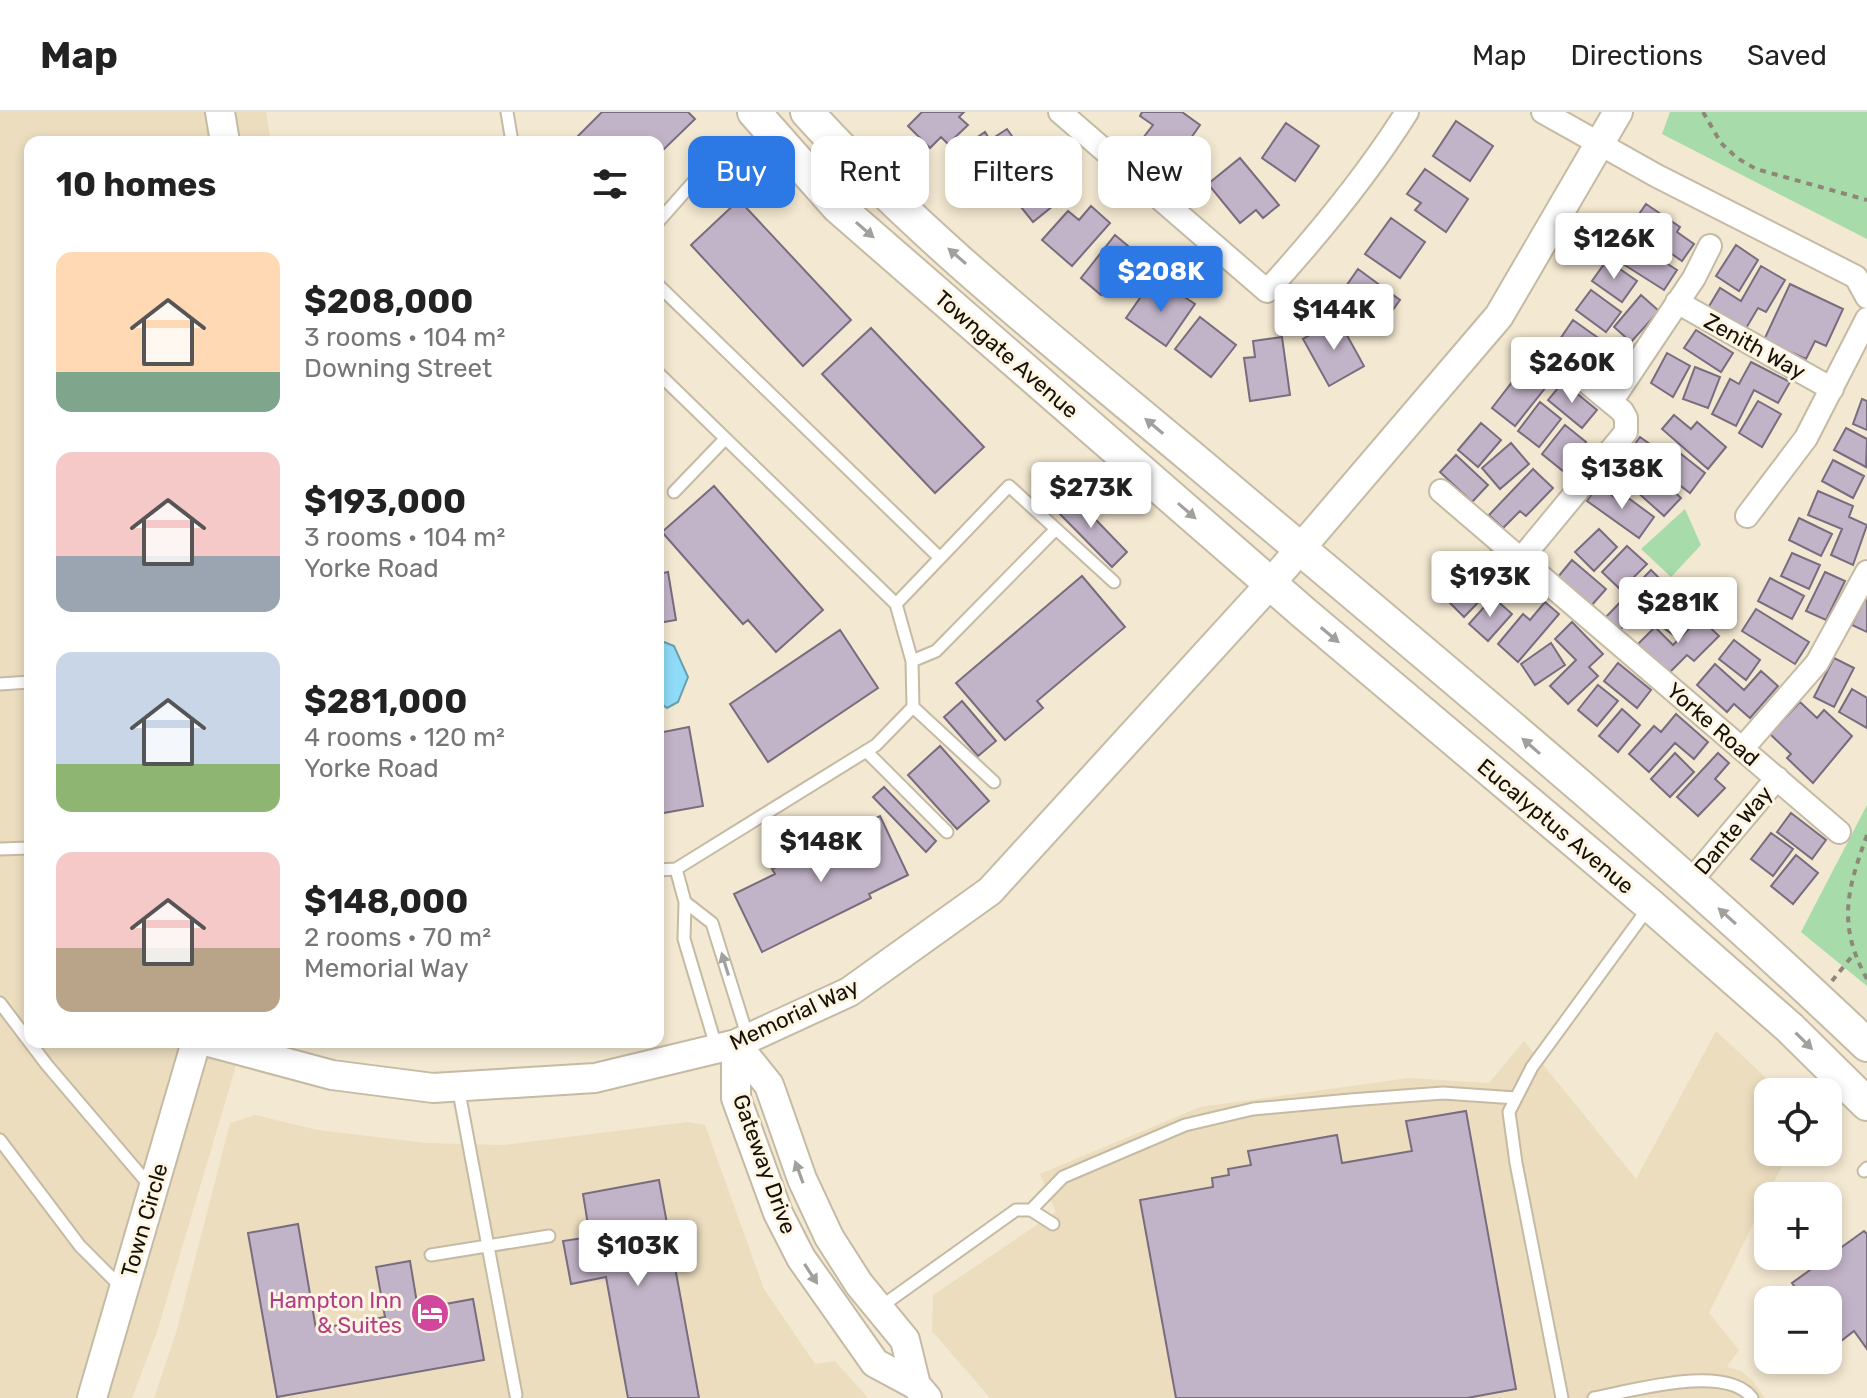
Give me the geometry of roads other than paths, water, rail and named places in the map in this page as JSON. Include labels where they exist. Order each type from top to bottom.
[{"type":"main road","name":"Towngate Avenue","points":[[754,112],[838,207],[1271,583]]},
{"type":"main road","name":"Towngate Avenue","points":[[807,112],[867,177],[1300,549]]},
{"type":"main road","name":"Eucalyptus Avenue","points":[[1300,549],[1690,882],[1867,1045]]},
{"type":"main road","name":"Eucalyptus Avenue","points":[[1271,583],[1650,905],[1790,1028],[1867,1104]]},
{"type":"main road","points":[[1568,836],[1585,828],[1658,889],[1690,882]]},
{"type":"main road","points":[[1650,905],[1686,915],[1806,1011],[1829,1008]]},
{"type":"street","points":[[220,112],[224,136]]},
{"type":"street","points":[[1074,117],[1267,291],[1314,240],[1381,153],[1407,112]]},
{"type":"street","points":[[1543,112],[1657,176],[1856,277],[1867,297]]},
{"type":"street","points":[[1271,583],[1499,316],[1618,112]]},
{"type":"street","points":[[1611,402],[1710,246]]},
{"type":"street","name":"Zenith Way","points":[[1677,302],[1832,389]]},
{"type":"street","points":[[1747,516],[1806,438],[1865,331]]},
{"type":"street","points":[[1521,559],[1626,432],[1626,418],[1554,355]]},
{"type":"street","name":"Yorke Road","points":[[1441,491],[1839,832]]},
{"type":"street","points":[[1742,749],[1817,663],[1867,572]]},
{"type":"street","name":"Memorial Way","points":[[231,1048],[332,1075],[433,1088],[595,1078],[733,1043],[849,992],[990,891],[1271,583]]},
{"type":"street","name":"Dante Way","points":[[1690,882],[1777,778]]},
{"type":"street","name":"Gateway Drive","points":[[733,1043],[769,1085],[802,1179],[829,1237],[905,1340],[921,1391]]},
{"type":"street","name":"Gateway Drive","points":[[733,1043],[736,1098],[778,1213],[801,1258],[875,1363],[921,1391]]},
{"type":"street","name":"Town Circle","points":[[92,1398],[194,1048]]},
{"type":"lane","points":[[507,112],[511,136]]},
{"type":"lane","points":[[664,215],[688,188]]},
{"type":"lane","points":[[664,291],[940,558]]},
{"type":"lane","points":[[664,379],[896,604],[912,661],[913,707],[994,782]]},
{"type":"lane","points":[[674,492],[725,439]]},
{"type":"lane","points":[[896,604],[1009,486],[1114,582]]},
{"type":"lane","points":[[912,661],[936,651],[1056,529]]},
{"type":"lane","points":[[0,684],[24,682]]},
{"type":"lane","points":[[664,870],[676,869],[866,751],[913,707]]},
{"type":"lane","points":[[866,751],[947,832]]},
{"type":"lane","points":[[0,849],[24,848]]},
{"type":"lane","points":[[676,869],[685,902],[684,939],[733,1043]]},
{"type":"lane","points":[[685,902],[712,923],[733,1043]]},
{"type":"lane","points":[[1562,1398],[1516,1163],[1509,1112],[1532,1067],[1650,905]]},
{"type":"lane","points":[[0,1003],[24,1035]]},
{"type":"lane","points":[[34,1048],[153,1190]]},
{"type":"lane","points":[[458,1087],[516,1395]]},
{"type":"lane","points":[[1031,1210],[1063,1177],[1185,1125],[1253,1109],[1443,1093],[1516,1098]]},
{"type":"lane","points":[[0,1140],[80,1246],[124,1291]]},
{"type":"lane","points":[[879,1308],[1016,1210],[1031,1210],[1053,1224]]},
{"type":"lane","points":[[431,1255],[549,1236]]},
{"type":"lane","points":[[1594,1398],[1677,1382],[1719,1382],[1745,1388],[1752,1398]]},
{"type":"water","points":[[664,642],[674,646],[688,677],[678,702],[667,708],[664,706]]},
{"type":"place","name":"Hampton Inn & Suites","points":[[430,1313]]}]
